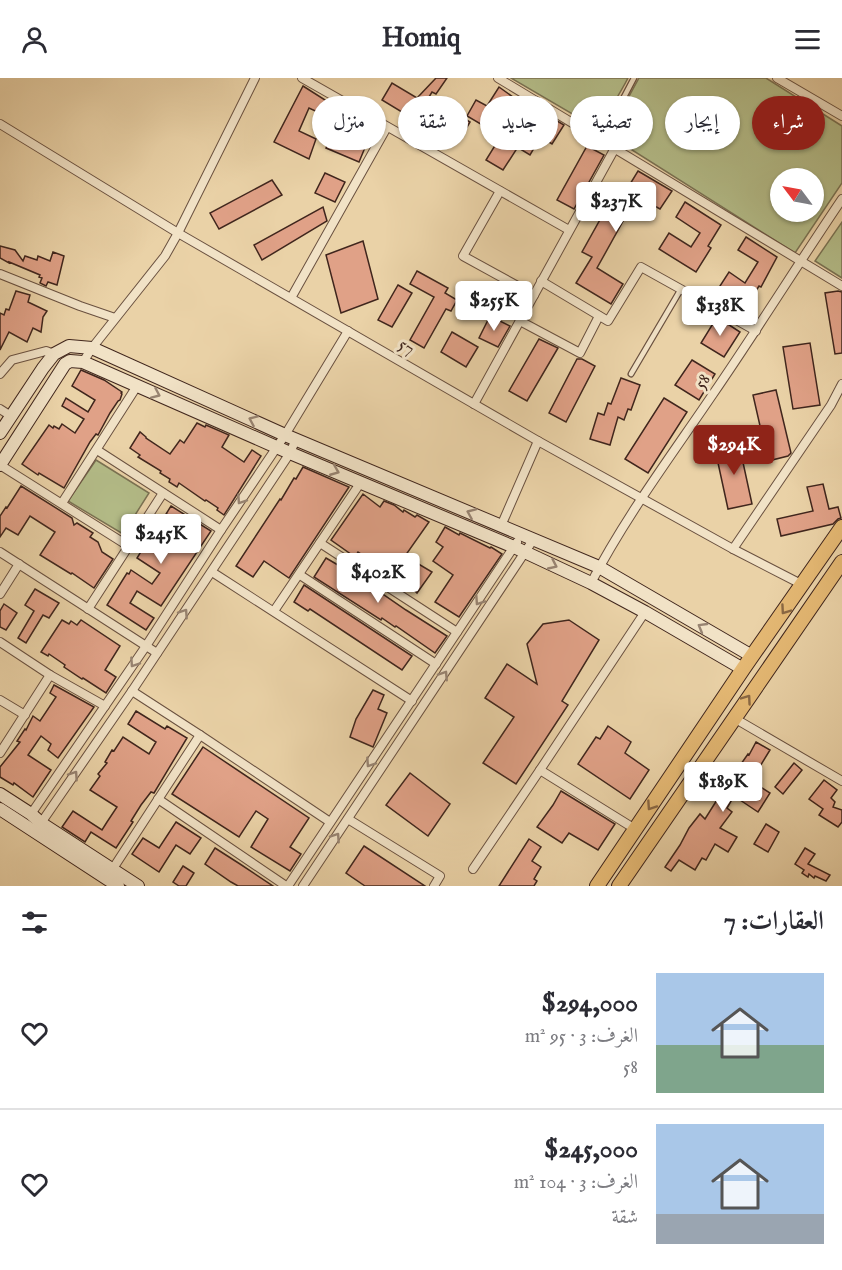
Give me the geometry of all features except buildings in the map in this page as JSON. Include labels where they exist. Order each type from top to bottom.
[{"type":"main road","points":[[0,433],[54,354],[69,346],[92,348],[291,437],[599,567],[752,656]]},
{"type":"main road","points":[[0,465],[65,364],[70,361],[83,362],[290,453],[520,549],[645,612],[743,669]]},
{"type":"main road","points":[[597,886],[842,527]]},
{"type":"main road","points":[[619,886],[842,562]]},
{"type":"main road","points":[[0,794],[138,886]]},
{"type":"main road","points":[[0,809],[118,886]]},
{"type":"street","points":[[83,362],[165,256],[255,78]]},
{"type":"street","points":[[302,78],[569,230]]},
{"type":"street","points":[[498,78],[570,121]]},
{"type":"street","points":[[777,78],[842,116]]},
{"type":"street","name":"57","points":[[0,124],[178,234],[538,441],[803,585]]},
{"type":"street","points":[[291,298],[387,127]]},
{"type":"street","points":[[474,404],[614,150]]},
{"type":"street","points":[[618,150],[842,286]]},
{"type":"street","points":[[500,191],[463,256],[534,295]]},
{"type":"street","name":"58","points":[[591,583],[642,498],[756,331],[842,199]]},
{"type":"street","points":[[541,281],[608,321],[641,267],[756,331]]},
{"type":"street","points":[[0,274],[115,318]]},
{"type":"street","points":[[520,321],[580,353],[600,316]]},
{"type":"street","points":[[41,823],[290,453],[291,437],[348,331]]},
{"type":"street","points":[[0,374],[12,360],[46,351],[54,354]]},
{"type":"street","points":[[733,549],[831,405],[842,384]]},
{"type":"street","points":[[63,503],[137,386]]},
{"type":"street","points":[[0,409],[11,416]]},
{"type":"street","points":[[31,814],[146,646],[277,447],[291,437]]},
{"type":"street","points":[[501,526],[538,441]]},
{"type":"street","points":[[97,450],[221,530]]},
{"type":"street","points":[[0,465],[129,546]]},
{"type":"street","points":[[274,611],[361,482]]},
{"type":"street","points":[[88,609],[163,493]]},
{"type":"street","points":[[303,886],[527,537]]},
{"type":"street","points":[[320,543],[457,632]]},
{"type":"street","points":[[158,799],[287,886],[457,632],[520,549]]},
{"type":"street","points":[[0,552],[157,653]]},
{"type":"street","points":[[0,594],[19,564]]},
{"type":"street","points":[[212,572],[412,701]]},
{"type":"street","points":[[300,574],[436,664]]},
{"type":"street","points":[[473,869],[645,612]]},
{"type":"street","points":[[0,642],[50,675],[105,706]]},
{"type":"street","points":[[0,753],[50,675]]},
{"type":"street","points":[[132,691],[330,822]]},
{"type":"street","points":[[0,700],[25,715]]},
{"type":"street","points":[[734,718],[842,781]]},
{"type":"street","points":[[112,870],[200,735]]},
{"type":"street","points":[[540,770],[635,829]]},
{"type":"street","points":[[348,819],[440,876],[434,886]]},
{"type":"lane","points":[[625,96],[634,78]]},
{"type":"lane","points":[[631,374],[681,289]]},
{"type":"green space","points":[[511,78],[628,78],[618,96],[570,96],[570,113],[558,106],[558,96],[542,96]]},
{"type":"green space","points":[[639,78],[766,78],[794,96],[752,96],[752,150],[825,150],[825,115],[842,126],[842,183],[824,210],[824,168],[770,168],[770,222],[816,222],[795,253],[632,150],[653,150],[653,96],[629,96]]},
{"type":"green space","points":[[842,222],[842,278],[815,261]]},
{"type":"green space","points":[[96,460],[149,493],[123,534],[68,501]]}]
